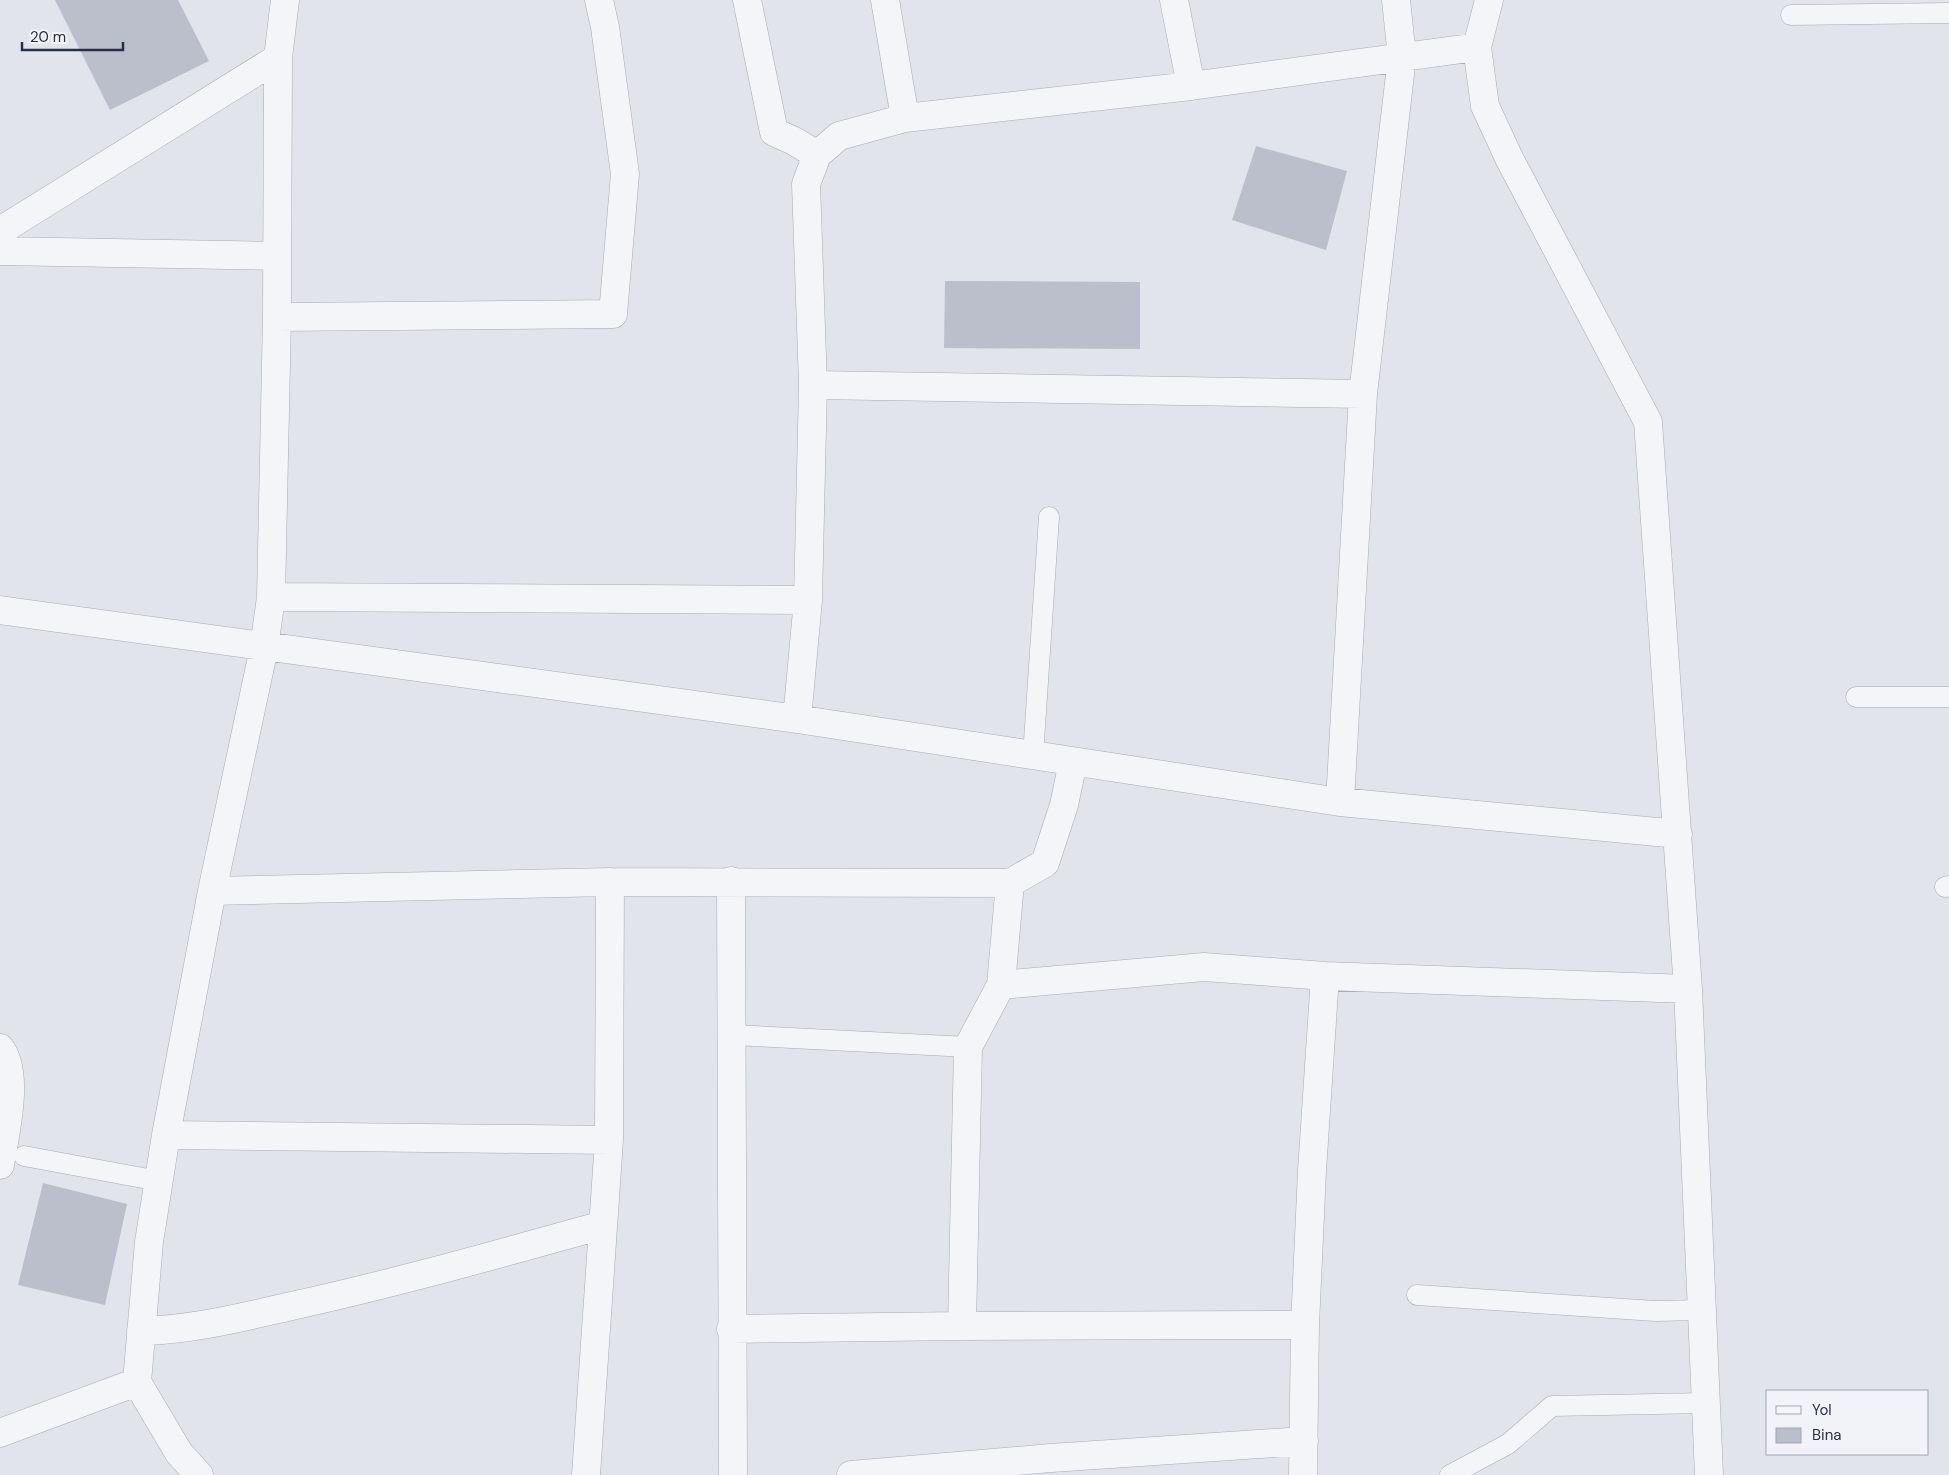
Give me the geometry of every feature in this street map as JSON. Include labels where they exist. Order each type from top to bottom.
[{"type":"street","points":[[199,1475],[179,1453],[137,1382],[149,1242],[166,1135],[212,890],[264,648],[271,597],[277,317],[278,58],[285,0]]},
{"type":"street","points":[[277,317],[613,314],[625,174],[605,27],[599,0]]},
{"type":"street","points":[[747,0],[774,132],[817,155]]},
{"type":"street","points":[[885,0],[905,118]]},
{"type":"street","points":[[1174,0],[1191,86]]},
{"type":"street","points":[[1340,802],[1363,394],[1402,57],[1396,0]]},
{"type":"street","points":[[1489,0],[1476,47],[1485,106],[1509,158],[1648,422],[1688,989],[1709,1475]]},
{"type":"street","points":[[797,719],[808,600],[813,385],[806,184],[817,155],[839,136],[905,118],[1191,86],[1476,47]]},
{"type":"street","points":[[0,231],[278,58]]},
{"type":"street","points":[[0,251],[277,256]]},
{"type":"street","points":[[813,385],[1363,394]]},
{"type":"street","points":[[271,597],[808,600]]},
{"type":"street","points":[[0,610],[264,648],[797,719],[1340,802],[1678,834]]},
{"type":"street","points":[[212,890],[610,882],[1010,883],[1045,863],[1064,805],[1073,762]]},
{"type":"street","points":[[731,881],[733,1035],[731,1329],[733,1475]]},
{"type":"street","points":[[586,1475],[609,1140],[610,882]]},
{"type":"street","points":[[962,1326],[968,1047],[1002,985],[1010,883]]},
{"type":"street","points":[[1002,985],[1204,967],[1325,976],[1688,989]]},
{"type":"street","points":[[1303,1475],[1305,1325],[1312,1171],[1325,976]]},
{"type":"street","points":[[0,1048],[6,1055],[11,1082],[12,1160]]},
{"type":"street","points":[[166,1135],[609,1140]]},
{"type":"street","points":[[141,1331],[172,1331],[324,1299],[414,1277],[603,1225]]},
{"type":"street","points":[[731,1329],[1305,1325]]},
{"type":"street","points":[[0,1433],[137,1382]]},
{"type":"street","points":[[851,1475],[1050,1466],[1304,1440]]},
{"type":"lane","points":[[1791,15],[1949,13]]},
{"type":"lane","points":[[1033,756],[1048,517]]},
{"type":"lane","points":[[1856,698],[1949,697]]},
{"type":"lane","points":[[733,1035],[968,1047]]},
{"type":"lane","points":[[12,1160],[159,1181]]},
{"type":"lane","points":[[1417,1295],[1655,1311],[1702,1310]]},
{"type":"lane","points":[[1450,1475],[1508,1444],[1552,1406],[1706,1403]]},
{"type":"building","points":[[55,0],[178,0],[209,61],[110,110]]},
{"type":"building","points":[[1256,146],[1347,171],[1326,250],[1232,220]]},
{"type":"building","points":[[945,281],[1140,282],[1140,349],[944,348]]},
{"type":"building","points":[[43,1183],[127,1204],[105,1305],[18,1285]]}]
